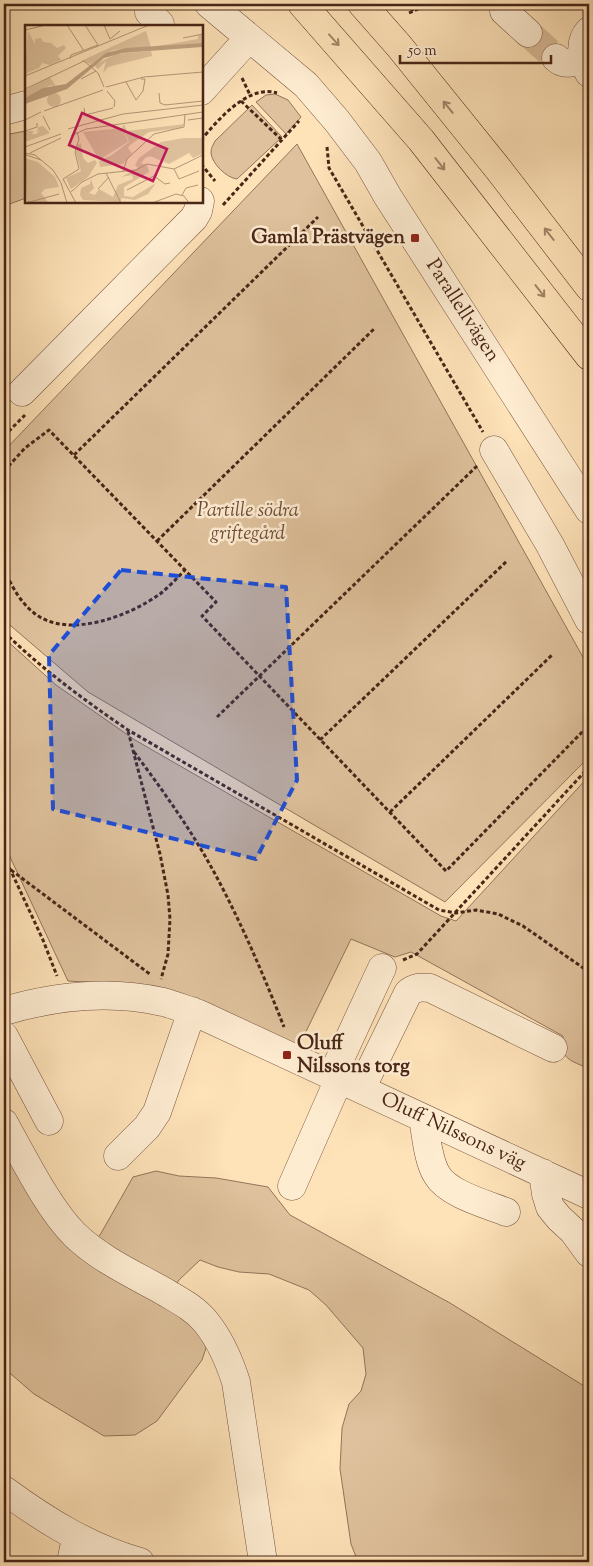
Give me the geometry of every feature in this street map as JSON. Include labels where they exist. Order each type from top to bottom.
[{"type":"highway","points":[[302,4],[421,140],[589,356]]},
{"type":"highway","points":[[362,4],[399,46],[499,170],[589,287]]},
{"type":"street","name":"Parallellvägen","points":[[214,7],[306,85],[337,121],[368,162],[589,510]]},
{"type":"street","points":[[556,58],[566,64],[586,67],[582,48],[589,31]]},
{"type":"street","points":[[202,90],[249,38]]},
{"type":"street","points":[[4,111],[25,105]]},
{"type":"street","points":[[22,392],[194,218],[200,202]]},
{"type":"street","points":[[494,450],[550,545],[589,620]]},
{"type":"street","points":[[292,1186],[344,1081],[382,968]]},
{"type":"street","points":[[344,1081],[408,993],[414,988],[430,988],[553,1048]]},
{"type":"street","name":"Oluff Nilssons väg","points":[[4,1010],[34,1002],[63,998],[136,997],[157,991],[192,1011],[589,1195]]},
{"type":"street","points":[[118,1156],[147,1127],[157,1112],[192,1011]]},
{"type":"street","points":[[4,1036],[49,1121]]},
{"type":"street","points":[[423,1118],[432,1163],[436,1175],[443,1183],[451,1189],[506,1212]]},
{"type":"street","points":[[4,1123],[62,1221],[97,1253],[191,1307],[216,1336],[228,1358],[236,1382],[263,1562]]},
{"type":"street","points":[[543,1174],[550,1207],[589,1253]]},
{"type":"street","points":[[4,1490],[74,1550],[120,1556],[140,1562]]},
{"type":"path","points":[[418,4],[409,13],[429,4]]},
{"type":"path","points":[[202,139],[241,101],[258,92],[272,91],[279,93]]},
{"type":"path","points":[[241,101],[283,140],[299,121]]},
{"type":"path","points":[[217,717],[494,450],[329,168],[327,146],[322,139]]},
{"type":"path","points":[[74,455],[318,217]]},
{"type":"path","points":[[157,541],[375,328]]},
{"type":"path","points":[[4,471],[25,448],[49,430],[216,602],[202,616],[446,871],[589,725]]},
{"type":"path","points":[[320,740],[506,561]]},
{"type":"path","points":[[4,569],[22,601],[35,614],[52,622],[71,625],[92,623],[130,611],[162,592],[185,570]]},
{"type":"path","points":[[4,632],[31,658],[91,705],[128,730],[439,910],[456,913],[476,910],[498,914],[523,926],[589,972]]},
{"type":"path","points":[[390,812],[553,654]]},
{"type":"path","points":[[10,870],[157,991],[168,954],[170,920],[168,895],[160,854],[128,730]]},
{"type":"path","points":[[134,752],[165,793],[208,862],[240,926],[279,1012],[297,1060]]},
{"type":"path","points":[[382,968],[417,954],[589,767]]},
{"type":"path","points":[[583,774],[589,783]]},
{"type":"path","points":[[4,856],[55,967],[63,998]]},
{"type":"highlighted area","points":[[121,570],[286,587],[297,780],[256,859],[53,809],[49,655]]},
{"type":"green space","points":[[275,94],[288,100],[301,117],[286,134],[256,102],[266,95]]},
{"type":"green space","points":[[252,105],[282,137],[237,179],[229,176],[217,166],[212,157],[211,150],[215,141]]},
{"type":"green space","points":[[25,131],[25,198],[4,206],[4,135]]},
{"type":"green space","name":"Partille södra griftegård","points":[[297,144],[589,668],[589,757],[445,902],[88,692],[4,620],[4,451]]},
{"type":"green space","points":[[4,638],[56,685],[135,740],[441,916],[456,921],[589,776],[589,1069],[571,1061],[565,1055],[563,1036],[411,952],[395,957],[351,939],[299,1046],[142,985],[68,981],[4,844]]},
{"type":"green space","points":[[4,1147],[80,1253],[100,1235],[133,1177],[156,1171],[179,1176],[216,1178],[268,1187],[290,1215],[450,1303],[589,1389],[589,1562],[358,1562],[351,1544],[340,1469],[342,1428],[349,1404],[361,1391],[366,1374],[363,1348],[326,1305],[309,1290],[269,1274],[239,1272],[200,1260],[179,1280],[163,1303],[202,1333],[206,1348],[202,1360],[157,1421],[135,1435],[104,1436],[34,1394],[4,1368]]},
{"type":"tunnel","points":[[528,33],[556,58]]},
{"type":"place","name":"Gamla Prästvägen","points":[[415,238]]},
{"type":"place","name":"Oluff Nilssons torg","points":[[287,1055]]}]
